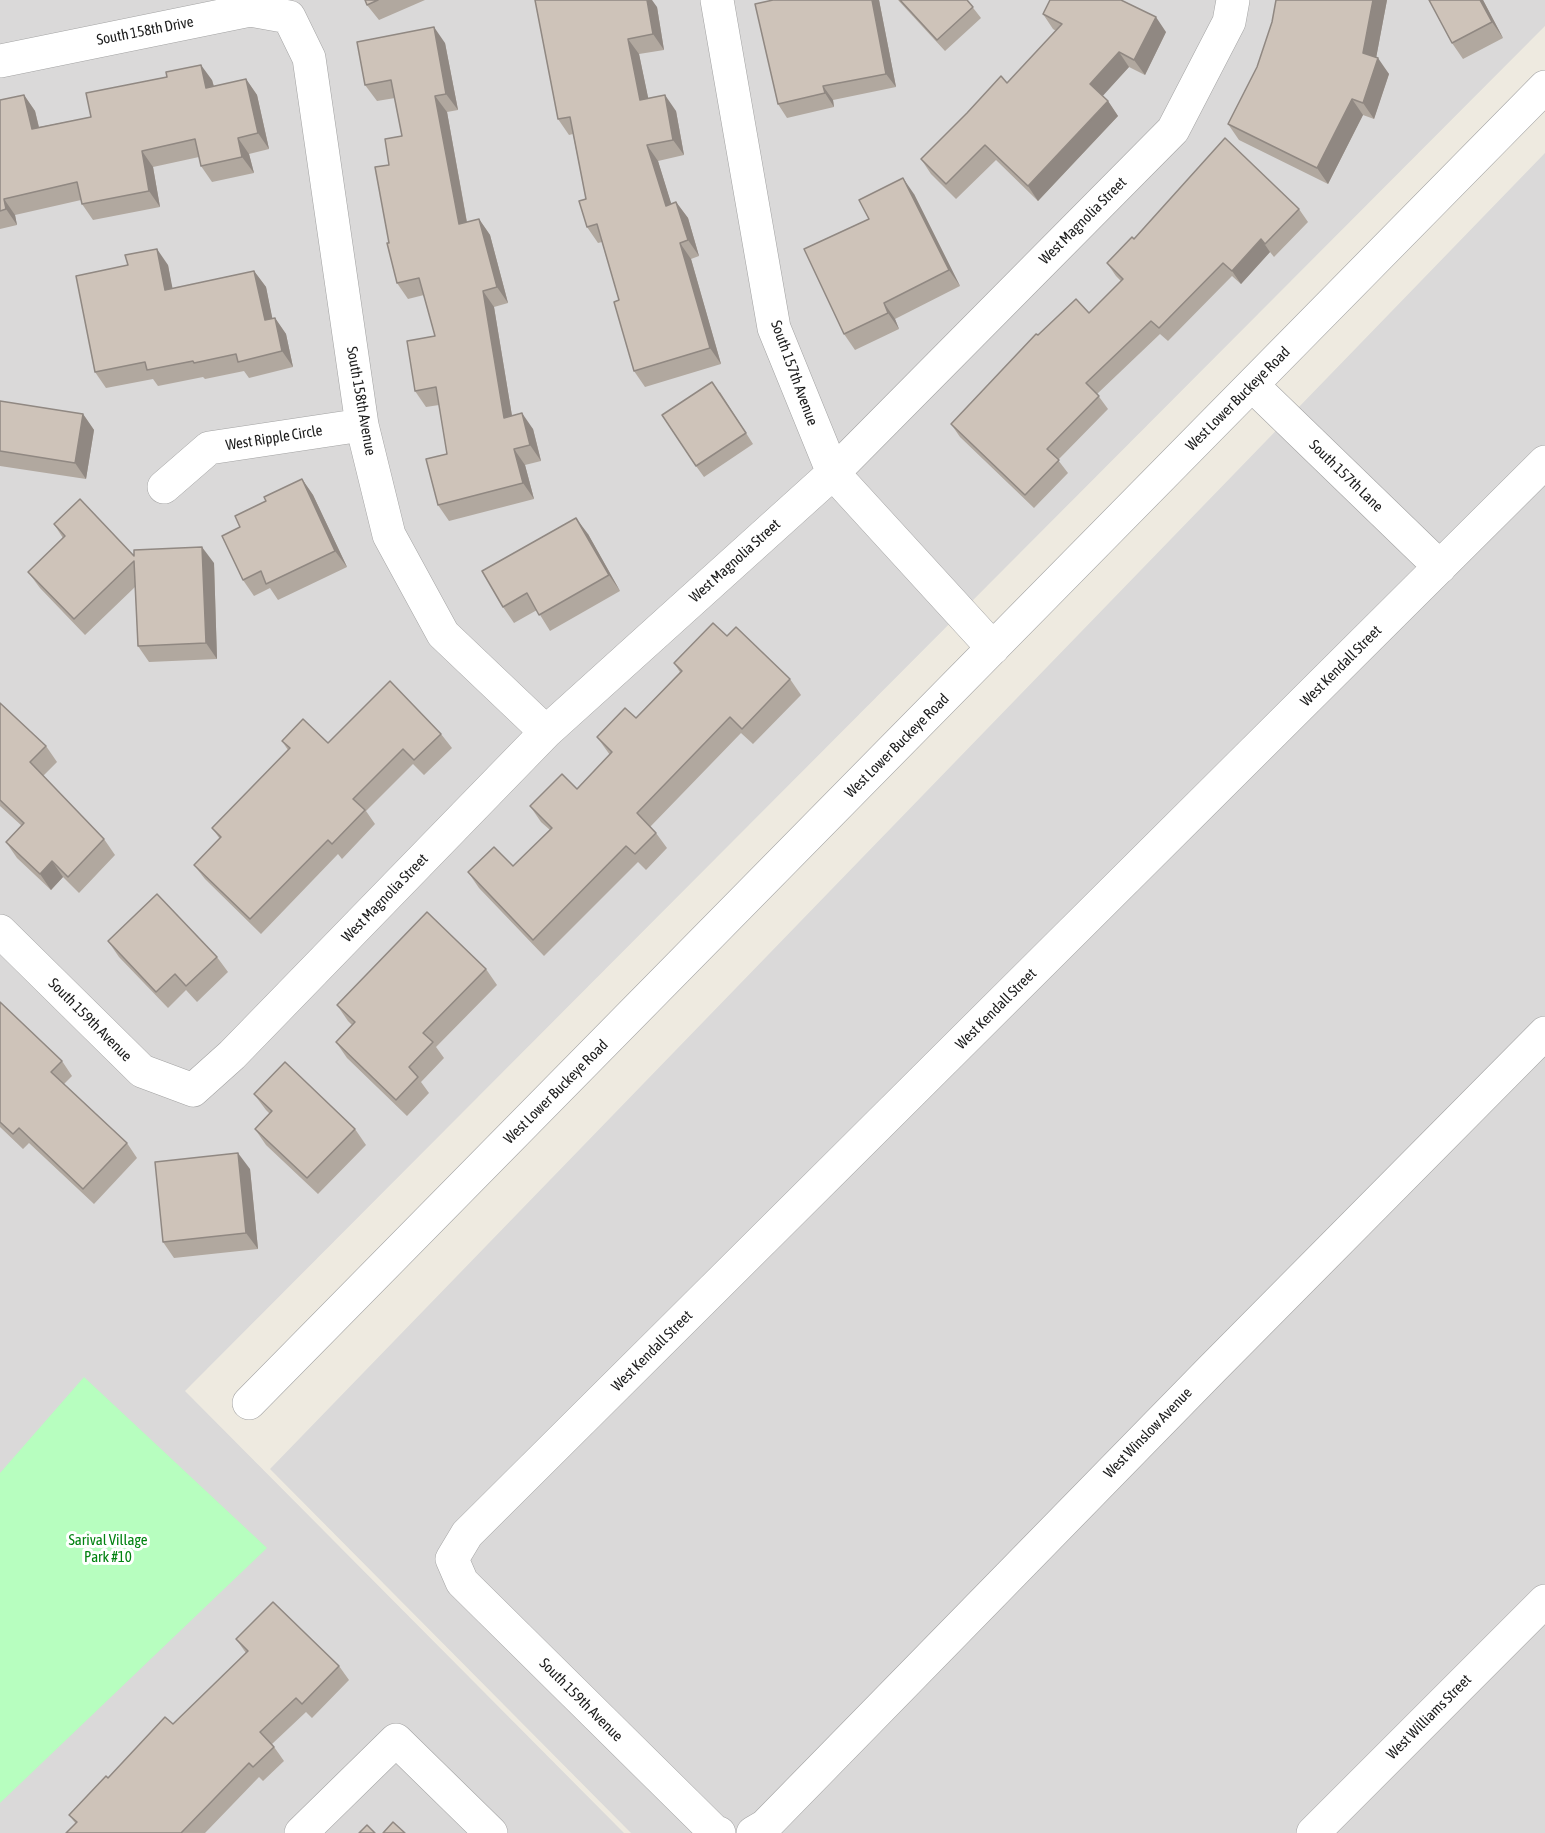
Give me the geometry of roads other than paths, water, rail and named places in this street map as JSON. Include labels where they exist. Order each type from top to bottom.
[{"type":"street","name":"South 157th Avenue","points":[[717,0],[774,328],[832,473],[993,648]]},
{"type":"street","name":"West Magnolia Street","points":[[193,1090],[232,1056],[546,732],[832,473],[1173,130],[1229,22],[1233,0]]},
{"type":"street","name":"South 158th Drive","points":[[0,60],[250,10],[289,17]]},
{"type":"street","name":"South 158th Avenue","points":[[289,17],[309,58],[362,425],[389,535],[443,634],[546,732]]},
{"type":"street","name":"West Lower Buckeye Road","points":[[249,1403],[1545,87]]},
{"type":"street","name":"South 157th Lane","points":[[1252,386],[1440,567]]},
{"type":"street","name":"West Ripple Circle","points":[[164,487],[209,448],[362,425]]},
{"type":"street","name":"West Kendall Street","points":[[452,1559],[467,1534],[1545,462]]},
{"type":"street","name":"South 159th Avenue","points":[[0,931],[141,1071],[193,1090]]},
{"type":"street","name":"West Winslow Avenue","points":[[753,1833],[765,1826],[1220,1360],[1545,1033]]},
{"type":"street","name":"South 159th Avenue","points":[[452,1559],[462,1582],[714,1831],[719,1833]]},
{"type":"street","name":"West Williams Street","points":[[1314,1833],[1545,1601]]},
{"type":"street","points":[[301,1833],[396,1740],[491,1833]]},
{"type":"park label","name":"Sarival Village Park #10","points":[[108,1548]]}]
